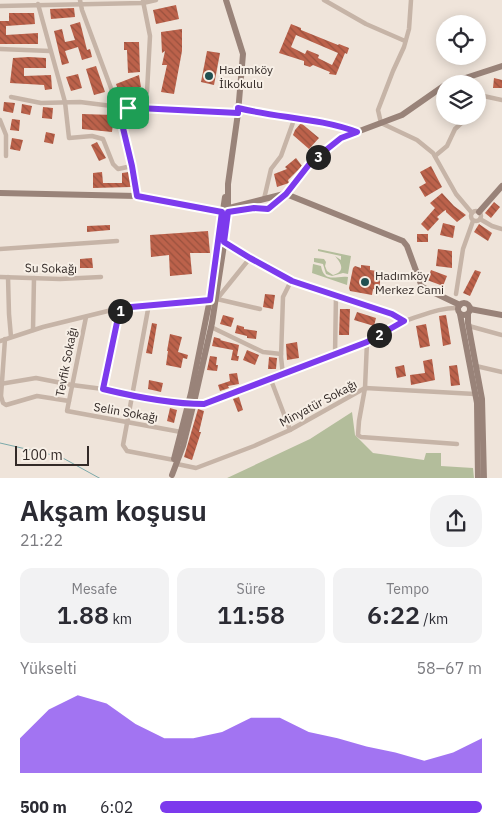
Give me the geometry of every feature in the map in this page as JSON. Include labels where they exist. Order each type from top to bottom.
[{"type":"street","points":[[0,6],[80,1],[156,0]]},
{"type":"street","points":[[172,477],[211,327],[238,111],[243,54],[226,0]]},
{"type":"street","points":[[324,0],[366,24],[405,41]]},
{"type":"street","points":[[411,0],[409,29],[378,110],[382,123],[418,140],[435,156],[456,194],[477,215],[492,226],[502,229]]},
{"type":"street","points":[[80,1],[118,107],[137,196]]},
{"type":"street","points":[[128,108],[147,92],[150,36],[143,1]]},
{"type":"street","points":[[38,4],[66,102],[69,138],[92,136],[102,139],[113,164],[118,169],[132,166]]},
{"type":"street","points":[[0,50],[50,51]]},
{"type":"street","points":[[474,75],[502,66]]},
{"type":"street","points":[[0,193],[137,196],[225,210],[268,209],[286,194],[311,162],[341,138],[402,115],[436,91]]},
{"type":"street","points":[[11,97],[41,103],[80,102],[128,108],[238,111],[295,117],[342,126],[357,132]]},
{"type":"street","points":[[486,97],[502,100]]},
{"type":"street","points":[[264,199],[271,169],[281,156],[295,117]]},
{"type":"street","points":[[0,120],[6,135],[6,156]]},
{"type":"street","points":[[435,156],[447,146],[455,129],[459,125]]},
{"type":"street","points":[[456,294],[463,249],[473,221],[470,217],[477,215],[502,186]]},
{"type":"street","points":[[225,210],[286,194],[403,241],[407,246],[422,287],[460,309],[465,315],[469,311],[502,315]]},
{"type":"street","points":[[176,462],[181,432],[191,404],[213,299],[224,242],[225,210]]},
{"type":"street","points":[[473,221],[478,221],[477,215]]},
{"type":"street","points":[[0,248],[117,241]]},
{"type":"street","points":[[224,242],[292,281],[392,314],[404,321]]},
{"type":"street","points":[[213,299],[250,258]]},
{"type":"street","name":"Su Sokağı","points":[[0,277],[60,279],[101,277]]},
{"type":"street","points":[[8,277],[11,337]]},
{"type":"street","points":[[33,330],[34,278]]},
{"type":"street","points":[[282,375],[283,298],[292,281]]},
{"type":"street","points":[[335,355],[336,295]]},
{"type":"street","points":[[69,401],[36,396],[6,405],[3,403],[1,384],[2,340],[33,330],[120,308],[149,304],[213,299],[260,309]]},
{"type":"street","name":"Minyatür Sokağı","points":[[149,304],[123,445],[127,451],[196,468],[290,430],[365,388],[475,394]]},
{"type":"street","points":[[1,384],[33,378],[103,389],[132,396],[204,404],[367,342],[404,321],[426,316],[446,308],[460,309],[467,304],[482,399],[484,478]]},
{"type":"street","points":[[103,389],[120,308]]},
{"type":"street","points":[[460,309],[477,403],[478,478]]},
{"type":"street","name":"Tevfik Sokağı","points":[[67,412],[86,317]]},
{"type":"street","points":[[469,326],[502,335]]},
{"type":"street","points":[[211,327],[263,352],[281,354]]},
{"type":"street","points":[[367,342],[365,388],[358,435],[362,437],[457,444]]},
{"type":"street","points":[[476,366],[502,372]]},
{"type":"street","points":[[271,380],[290,430]]},
{"type":"street","name":"Selin Sokağı","points":[[67,412],[181,432]]},
{"type":"green space","points":[[318,249],[351,256],[348,274],[343,273],[332,276],[326,274],[323,264],[314,262],[314,258],[324,259],[327,271],[333,275],[341,269],[335,256],[341,260],[341,256],[318,251]]},
{"type":"green space","points":[[313,264],[321,266],[323,272],[328,277],[348,277],[347,285],[312,273]]},
{"type":"green space","points":[[352,412],[355,435],[373,453],[424,460],[426,453],[441,453],[441,466],[473,468],[474,478],[227,478],[310,439]]},
{"type":"building","points":[[176,5],[179,19],[156,24],[153,10]]},
{"type":"building","points":[[74,8],[75,17],[51,19],[50,9]]},
{"type":"building","points":[[9,13],[34,13],[35,24],[6,26],[6,35],[38,33],[38,44],[0,44],[0,21],[9,21]]},
{"type":"building","points":[[80,22],[87,50],[90,49],[92,57],[82,60],[78,47],[65,51],[69,63],[62,65],[54,31],[62,29],[65,42],[75,40],[70,25]]},
{"type":"building","points":[[291,24],[301,28],[301,30],[349,48],[336,75],[329,74],[330,72],[313,65],[310,67],[304,65],[304,61],[279,53]],"holes":[[[296,35],[338,53],[332,65],[318,58],[319,55],[307,50],[305,54],[291,47]]]},
{"type":"building","points":[[182,29],[182,51],[174,94],[161,92],[167,65],[162,65],[165,51],[162,53],[161,32]]},
{"type":"building","points":[[124,42],[139,42],[140,72],[128,73],[127,50],[124,50]]},
{"type":"building","points":[[207,51],[220,53],[214,85],[201,82]]},
{"type":"building","points":[[13,58],[46,58],[46,68],[24,68],[24,76],[51,75],[52,89],[45,90],[44,85],[10,83]]},
{"type":"building","points":[[96,66],[105,92],[94,95],[86,69]]},
{"type":"building","points":[[78,74],[82,88],[71,91],[66,77]]},
{"type":"building","points":[[139,75],[141,87],[128,88],[129,91],[120,95],[116,84]]},
{"type":"building","points":[[494,78],[502,80],[502,88],[493,88]]},
{"type":"building","points":[[4,102],[15,103],[13,113],[3,111]]},
{"type":"building","points":[[22,104],[32,106],[30,115],[21,113]]},
{"type":"building","points":[[43,107],[53,108],[52,119],[42,118]]},
{"type":"building","points":[[82,114],[114,115],[112,132],[82,129]]},
{"type":"building","points":[[12,119],[20,120],[19,131],[10,130]]},
{"type":"building","points":[[301,123],[319,138],[309,149],[293,135]]},
{"type":"building","points":[[46,132],[55,134],[53,144],[44,142]]},
{"type":"building","points":[[12,138],[23,140],[20,151],[10,149]]},
{"type":"building","points":[[97,142],[106,158],[99,161],[91,145]]},
{"type":"building","points":[[296,158],[302,166],[288,180],[289,183],[277,187],[274,174],[287,169],[285,167]]},
{"type":"building","points":[[431,166],[442,187],[425,197],[419,187],[426,183],[420,172]]},
{"type":"building","points":[[102,172],[103,183],[122,183],[122,173],[129,172],[131,187],[93,188],[93,173]]},
{"type":"building","points":[[442,193],[466,215],[457,222],[446,210],[437,217],[439,219],[428,231],[421,224],[435,208],[430,203]]},
{"type":"building","points":[[494,202],[500,207],[491,218],[485,213]]},
{"type":"building","points":[[443,223],[455,226],[453,238],[440,235]]},
{"type":"building","points":[[479,224],[492,233],[488,241],[474,232]]},
{"type":"building","points":[[110,225],[110,230],[87,232],[87,226]]},
{"type":"building","points":[[208,231],[210,253],[190,253],[192,274],[170,276],[169,255],[151,257],[150,235]]},
{"type":"building","points":[[417,234],[428,234],[428,242],[417,242]]},
{"type":"building","points":[[438,249],[452,251],[452,268],[436,266]]},
{"type":"building","points":[[92,258],[93,268],[80,268],[80,259]]},
{"type":"building","name":"Hadımköy Merkez Cami","points":[[361,265],[370,266],[370,270],[377,271],[376,274],[381,275],[379,290],[373,289],[372,295],[350,291],[353,268],[355,266],[361,268]]},
{"type":"building","points":[[431,270],[447,276],[443,286],[427,280]]},
{"type":"building","points":[[475,270],[481,272],[470,296],[463,293]]},
{"type":"building","points":[[265,294],[275,295],[273,309],[263,307]]},
{"type":"building","points":[[340,309],[350,309],[349,335],[339,335]]},
{"type":"building","points":[[357,312],[376,318],[374,326],[354,320]]},
{"type":"building","points":[[223,315],[234,318],[231,327],[220,324]]},
{"type":"building","points":[[446,315],[451,344],[443,346],[439,316]]},
{"type":"building","points":[[152,323],[157,324],[152,354],[146,353]]},
{"type":"building","points":[[426,324],[430,346],[420,348],[416,326]]},
{"type":"building","points":[[237,325],[244,327],[244,329],[257,331],[256,339],[247,338],[247,336],[235,333]]},
{"type":"building","points":[[170,334],[182,337],[178,352],[188,355],[187,359],[183,358],[181,368],[166,365]]},
{"type":"building","points":[[214,337],[239,345],[238,361],[231,360],[233,350],[212,346]]},
{"type":"building","points":[[297,342],[299,358],[287,360],[286,344]]},
{"type":"building","points":[[247,350],[259,355],[255,365],[243,360]]},
{"type":"building","points":[[210,356],[217,357],[217,371],[207,370]]},
{"type":"building","points":[[269,357],[277,358],[276,369],[268,369]]},
{"type":"building","points":[[432,359],[435,380],[411,385],[410,375],[425,373],[423,361]]},
{"type":"building","points":[[404,365],[406,376],[397,378],[395,367]]},
{"type":"building","points":[[457,365],[460,385],[451,386],[449,366]]},
{"type":"building","points":[[237,373],[239,384],[228,386],[229,388],[220,391],[218,385],[230,381],[229,374]]},
{"type":"building","points":[[149,380],[163,383],[161,392],[148,389]]},
{"type":"building","points":[[239,397],[243,410],[238,412],[233,399]]},
{"type":"building","points":[[170,408],[177,410],[174,423],[167,421]]},
{"type":"building","points":[[198,409],[204,411],[199,432],[201,432],[192,460],[184,457]]},
{"type":"waterway","points":[[0,443],[61,457],[99,478]]},
{"type":"place","name":"Hadımköy İlkokulu","points":[[209,76]]},
{"type":"place","name":"Hadımköy Merkez Cami","points":[[365,282]]},
{"type":"route","points":[[118,107],[128,108],[238,113],[238,108],[315,120],[342,126],[357,132],[341,138],[311,162],[286,194],[268,209],[254,208],[228,212],[224,242],[292,281],[392,314],[404,321],[367,342],[204,404],[188,404],[132,396],[103,389],[120,308],[210,300],[222,212],[137,196],[118,107]]}]
